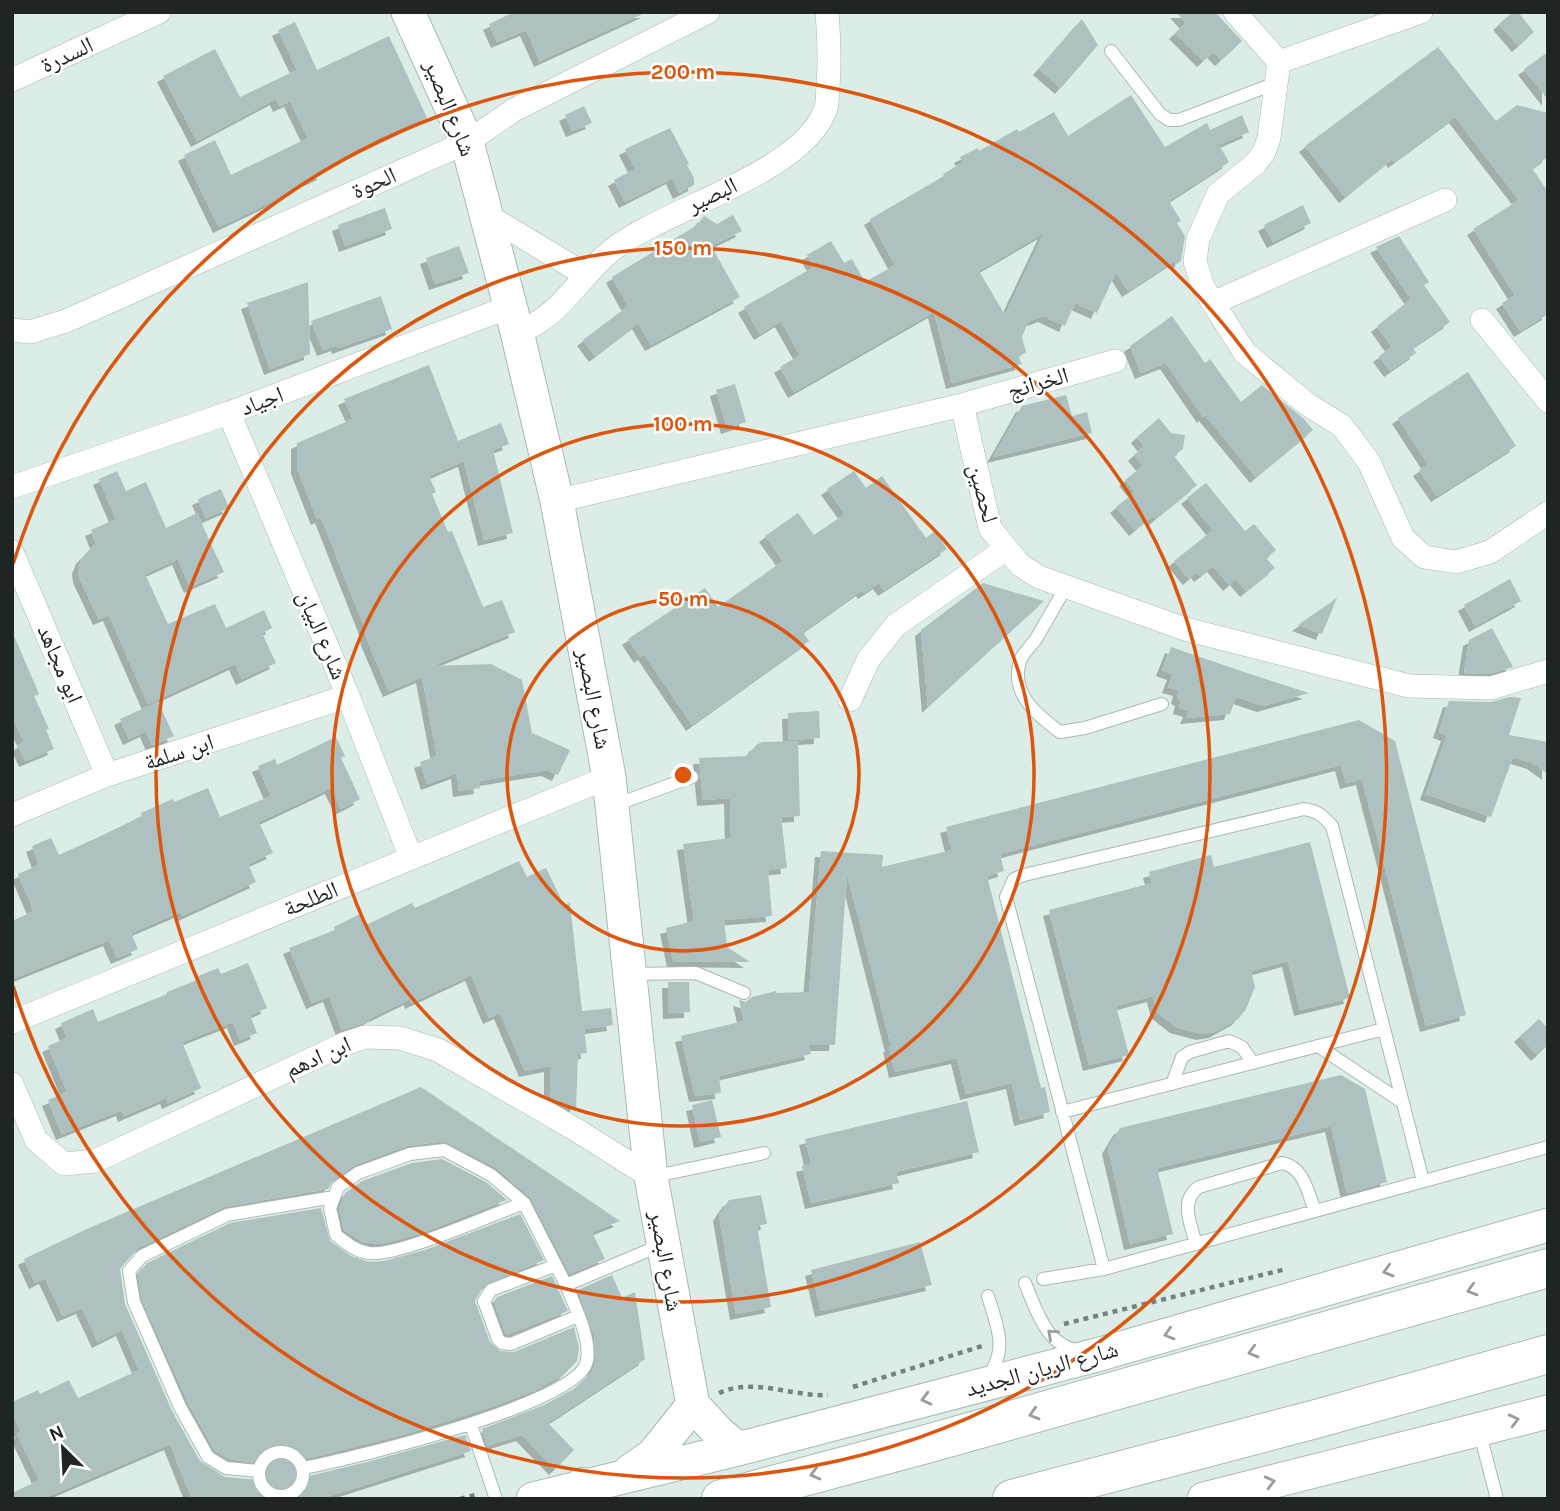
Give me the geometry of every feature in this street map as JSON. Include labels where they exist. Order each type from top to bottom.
[{"type":"highway","name":"شارع الريان الجديد","points":[[721,1499],[934,1442],[1544,1269]]},
{"type":"highway","points":[[1012,1499],[1316,1419],[1548,1354]]},
{"type":"highway","points":[[1099,1475],[1270,1454],[1548,1378]]},
{"type":"street","name":"السدرة","points":[[12,80],[159,12]]},
{"type":"street","name":"شارع البصير","points":[[408,12],[467,142],[557,501],[610,791],[651,1177],[693,1405]]},
{"type":"street","name":"الحوة","points":[[21,331],[66,321],[467,142],[514,110],[708,12]]},
{"type":"street","name":"البصير","points":[[513,320],[534,327],[554,312],[615,247],[657,221],[756,174],[800,146],[813,131],[826,108],[831,53],[827,12]]},
{"type":"street","points":[[1235,12],[1278,73],[1269,138],[1264,152],[1255,164],[1217,194],[1198,239],[1195,261],[1203,287],[1245,353],[1307,404],[1342,426],[1369,462],[1403,538],[1424,557],[1456,562],[1490,552],[1548,513]]},
{"type":"street","points":[[1278,73],[1421,12]]},
{"type":"street","points":[[1213,303],[1445,200]]},
{"type":"street","points":[[485,214],[586,275]]},
{"type":"street","name":"اجياد","points":[[12,487],[513,320]]},
{"type":"street","points":[[1482,320],[1548,401]]},
{"type":"street","name":"الخرانج","points":[[962,405],[1115,361]]},
{"type":"street","points":[[557,501],[962,405]]},
{"type":"street","name":"لحصين","points":[[962,405],[990,528],[1020,565],[1039,578],[1185,629],[1409,686],[1491,688],[1548,671]]},
{"type":"street","name":"شارع البيان","points":[[229,413],[348,696],[411,858]]},
{"type":"street","points":[[850,700],[868,660],[895,625],[1006,549]]},
{"type":"street","name":"ابو مجاهد","points":[[12,552],[107,775]]},
{"type":"street","name":"ابن سلمة","points":[[12,815],[107,775],[348,696]]},
{"type":"street","name":"الطلحة","points":[[12,1022],[411,858],[610,791]]},
{"type":"street","name":"ابن ادهم","points":[[12,1084],[36,1140],[64,1164],[95,1161],[344,1044],[365,1037],[400,1038],[438,1050],[578,1131],[651,1177]]},
{"type":"street","name":"شارع الريان الجديد","points":[[533,1499],[576,1493],[624,1476],[738,1449],[1104,1353],[1548,1225]]},
{"type":"street","points":[[624,1476],[653,1455],[693,1405],[738,1449]]},
{"type":"street","points":[[1204,1499],[1548,1412]]},
{"type":"lane","points":[[1111,51],[1160,114],[1169,120],[1179,120],[1278,73]]},
{"type":"lane","points":[[1066,587],[1035,641],[1021,659],[1018,674],[1026,702],[1060,732],[1085,728],[1162,704]]},
{"type":"lane","points":[[610,791],[691,777]]},
{"type":"lane","points":[[1104,1269],[1006,897],[1014,879],[1024,875],[1304,809],[1314,810],[1323,816],[1332,826],[1423,1181]]},
{"type":"lane","points":[[630,974],[696,973],[744,993]]},
{"type":"lane","points":[[1062,1112],[1384,1029]]},
{"type":"lane","points":[[1172,1084],[1182,1057],[1190,1052],[1229,1041],[1242,1047],[1253,1063]]},
{"type":"lane","points":[[1318,1046],[1402,1102]]},
{"type":"lane","points":[[1043,1279],[1104,1269],[1548,1147]]},
{"type":"lane","points":[[303,1468],[471,1425],[573,1381],[587,1363],[587,1343],[566,1284],[524,1203],[491,1175],[444,1150],[410,1154],[358,1173],[338,1187],[330,1208],[336,1235],[353,1248],[371,1253],[413,1244],[524,1203]]},
{"type":"lane","points":[[651,1177],[764,1153]]},
{"type":"lane","points":[[1196,1244],[1187,1209],[1192,1191],[1282,1163],[1300,1173],[1315,1211]]},
{"type":"lane","points":[[259,1471],[226,1468],[208,1457],[180,1407],[134,1302],[129,1271],[142,1256],[227,1215],[334,1196]]},
{"type":"lane","points":[[566,1284],[663,1245]]},
{"type":"lane","points":[[556,1265],[491,1290],[486,1295],[484,1301],[499,1339],[502,1343],[511,1343],[578,1316]]},
{"type":"lane","points":[[1026,1283],[1044,1328],[1051,1336],[1075,1350],[1104,1353]]},
{"type":"lane","points":[[981,1385],[995,1367],[1001,1340],[988,1296]]},
{"type":"lane","points":[[471,1425],[496,1499]]},
{"type":"lane","points":[[1479,1429],[1497,1499]]},
{"type":"lane","points":[[275,1452],[293,1454],[303,1468],[301,1485],[287,1496],[278,1497],[263,1488],[259,1471],[267,1456],[275,1452]]},
{"type":"path","points":[[1044,1328],[1290,1268]]},
{"type":"path","points":[[849,1388],[1001,1340]]},
{"type":"path","points":[[693,1405],[730,1388],[768,1387],[803,1395],[838,1392]]},
{"type":"building","points":[[514,12],[647,12],[540,61],[526,30],[497,42],[489,24]]},
{"type":"building","points":[[1176,12],[1215,12],[1242,41],[1221,60],[1213,52],[1203,61],[1175,33],[1186,23]]},
{"type":"building","points":[[1513,12],[1518,12],[1534,32],[1518,46],[1499,24]]},
{"type":"building","points":[[1082,19],[1098,45],[1061,88],[1039,69]]},
{"type":"building","points":[[295,22],[317,70],[389,36],[427,118],[341,159],[321,170],[323,174],[289,190],[290,193],[219,227],[184,155],[215,140],[231,175],[308,138],[290,101],[279,106],[276,99],[197,141],[163,76],[215,49],[240,97],[297,70],[278,30]]},
{"type":"building","points":[[1438,47],[1496,121],[1517,105],[1548,113],[1548,157],[1532,168],[1548,192],[1548,314],[1520,331],[1502,303],[1515,295],[1473,229],[1519,200],[1455,117],[1394,162],[1392,159],[1345,197],[1305,146]]},
{"type":"building","points":[[1548,52],[1548,100],[1524,69]]},
{"type":"building","points":[[1131,95],[1165,147],[1207,123],[1210,130],[1242,115],[1249,132],[1219,145],[1229,162],[1169,201],[1181,221],[1177,223],[1185,236],[1181,261],[1177,264],[1174,261],[1128,291],[1116,272],[1097,313],[1075,303],[1065,326],[1044,316],[1028,322],[1022,337],[1026,352],[1018,357],[1022,364],[952,383],[934,312],[794,392],[780,367],[800,355],[781,321],[760,334],[744,307],[814,267],[807,255],[831,241],[844,263],[852,259],[865,282],[895,265],[870,219],[944,176],[943,174],[963,162],[960,157],[978,148],[979,151],[1017,129],[1019,132],[1054,112],[1068,136]],"holes":[[[1044,233],[1005,315],[979,271]]]},
{"type":"building","points":[[584,106],[592,123],[572,131],[565,115]]},
{"type":"building","points":[[670,128],[689,164],[687,165],[694,178],[694,185],[679,193],[672,178],[625,202],[614,180],[635,169],[625,149]]},
{"type":"building","points":[[1303,205],[1311,223],[1273,242],[1264,225]]},
{"type":"building","points":[[385,208],[392,229],[345,246],[338,225]]},
{"type":"building","points":[[733,215],[742,231],[711,246],[740,297],[651,345],[638,323],[595,356],[583,340],[628,306],[612,277],[697,225],[704,216],[717,224]]},
{"type":"building","points":[[1399,236],[1429,282],[1424,285],[1450,322],[1413,347],[1416,353],[1390,371],[1379,356],[1392,347],[1377,326],[1411,299],[1376,247]]},
{"type":"building","points":[[459,246],[469,273],[435,284],[426,258]]},
{"type":"building","points":[[308,282],[310,354],[270,369],[247,303]]},
{"type":"building","points":[[381,296],[392,329],[338,348],[337,345],[323,350],[311,321]]},
{"type":"building","points":[[1172,316],[1205,363],[1210,359],[1241,402],[1262,385],[1304,419],[1313,430],[1256,477],[1205,415],[1203,417],[1166,363],[1141,373],[1130,346]]},
{"type":"building","points":[[429,365],[458,441],[501,423],[509,444],[493,450],[513,533],[484,540],[464,461],[429,476],[436,492],[432,494],[448,532],[452,531],[483,607],[502,600],[515,632],[432,666],[491,664],[522,680],[532,733],[570,750],[558,775],[547,770],[479,781],[480,788],[459,791],[457,773],[427,784],[420,762],[437,756],[422,677],[389,691],[321,517],[317,519],[297,468],[297,443],[353,419],[344,399]]},
{"type":"building","points":[[1468,372],[1516,446],[1437,496],[1419,470],[1428,464],[1398,418]]},
{"type":"building","points":[[735,384],[746,422],[727,428],[716,390]]},
{"type":"building","points":[[1066,395],[1072,416],[1087,412],[1092,433],[993,457],[1022,406]]},
{"type":"building","points":[[1159,418],[1171,433],[1185,435],[1183,449],[1174,456],[1197,485],[1155,519],[1152,516],[1135,530],[1116,507],[1135,492],[1125,480],[1143,466],[1134,455],[1144,446],[1137,437]]},
{"type":"building","points":[[117,471],[126,491],[146,482],[166,528],[197,513],[224,572],[190,587],[178,559],[145,574],[168,624],[215,604],[226,628],[264,610],[272,628],[262,633],[276,663],[242,679],[235,664],[148,704],[109,615],[99,619],[79,577],[78,568],[82,558],[96,543],[91,530],[116,519],[99,479]]},
{"type":"building","points":[[854,471],[866,488],[882,476],[926,538],[935,531],[947,549],[884,590],[879,583],[864,593],[862,590],[803,632],[809,641],[692,725],[644,654],[640,657],[628,639],[705,588],[718,607],[783,561],[765,536],[798,513],[814,535],[845,514],[827,489]]},
{"type":"building","points":[[1206,483],[1245,531],[1254,524],[1276,550],[1266,558],[1275,568],[1246,591],[1236,579],[1229,585],[1213,566],[1200,576],[1197,572],[1189,579],[1174,561],[1213,530],[1187,498]]},
{"type":"building","points":[[221,489],[229,508],[206,518],[198,499]]},
{"type":"building","points":[[1510,579],[1521,601],[1475,626],[1464,605]]},
{"type":"building","points":[[983,583],[1044,601],[928,707],[921,630]]},
{"type":"building","points":[[1337,598],[1322,634],[1298,625]]},
{"type":"building","points":[[1492,628],[1513,667],[1489,674],[1464,673],[1469,640]]},
{"type":"building","points":[[12,631],[39,694],[34,696],[49,729],[46,730],[54,749],[25,761],[18,745],[24,742],[12,716]]},
{"type":"building","points":[[1171,647],[1309,693],[1263,706],[1236,697],[1230,714],[1186,718],[1189,711],[1179,708],[1179,690],[1168,687],[1173,674],[1162,670]]},
{"type":"building","points":[[1509,697],[1521,698],[1509,735],[1548,742],[1548,774],[1533,763],[1513,757],[1491,817],[1426,794],[1447,735],[1439,732],[1449,701],[1491,702]]},
{"type":"building","points":[[158,702],[174,736],[152,745],[146,731],[129,739],[120,719]]},
{"type":"building","points":[[819,711],[820,738],[789,740],[788,713]]},
{"type":"building","points":[[1359,720],[1395,741],[1466,1015],[1426,1026],[1362,779],[1346,783],[1341,765],[1000,854],[1004,871],[987,876],[1041,1088],[1045,1087],[1050,1112],[1020,1120],[1012,1083],[966,1094],[957,1058],[895,1072],[891,1046],[847,873],[835,1045],[808,1045],[811,1054],[719,1076],[721,1093],[695,1096],[681,1036],[744,1021],[739,1000],[746,1002],[752,997],[776,991],[809,992],[821,851],[883,855],[882,867],[952,850],[946,827]]},
{"type":"building","points":[[336,737],[345,756],[341,758],[360,799],[341,809],[331,788],[259,822],[273,853],[248,864],[256,882],[182,916],[180,912],[131,933],[138,949],[117,958],[109,940],[12,979],[12,921],[34,911],[18,874],[39,865],[32,846],[51,838],[59,855],[142,816],[141,813],[208,788],[220,817],[271,796],[258,766],[275,759],[277,765]]},
{"type":"building","points":[[798,741],[800,816],[781,817],[787,868],[768,870],[772,916],[724,920],[727,947],[750,962],[673,961],[666,928],[694,921],[683,844],[731,838],[730,798],[703,800],[699,758],[748,756],[756,745],[762,742]]},
{"type":"building","points":[[1310,842],[1350,998],[1300,1010],[1288,961],[1251,971],[1255,987],[1246,1009],[1238,1019],[1215,1032],[1202,1034],[1176,1027],[1157,1012],[1153,996],[1116,1006],[1129,1055],[1089,1065],[1049,910],[1152,883],[1149,872],[1211,855],[1214,867]]},
{"type":"building","points":[[519,861],[527,877],[546,868],[564,905],[570,903],[582,1011],[611,1008],[613,1025],[584,1029],[587,1053],[578,1054],[576,1108],[566,1108],[550,1098],[550,1066],[525,1071],[500,1013],[489,1018],[471,975],[411,1003],[410,999],[369,1019],[370,1021],[342,1030],[329,996],[312,1003],[289,948],[335,930],[334,927],[360,914],[366,925],[412,903],[415,908]]},
{"type":"building","points":[[248,963],[267,1008],[250,1015],[257,1033],[240,1040],[233,1022],[182,1042],[201,1088],[168,1103],[166,1098],[124,1116],[122,1110],[62,1134],[48,1100],[67,1092],[48,1046],[67,1038],[61,1023],[93,1009],[98,1022],[167,994],[218,968],[221,974]]},
{"type":"building","points":[[668,982],[689,982],[690,1012],[669,1013]]},
{"type":"building","points":[[1539,1019],[1548,1029],[1548,1045],[1537,1055],[1520,1036]]},
{"type":"building","points":[[1341,1075],[1365,1089],[1387,1182],[1347,1193],[1331,1126],[1157,1168],[1173,1234],[1130,1244],[1108,1148],[1120,1128]]},
{"type":"building","points":[[421,1087],[620,1221],[592,1232],[605,1259],[570,1274],[530,1197],[495,1167],[444,1141],[407,1146],[355,1165],[333,1180],[328,1189],[224,1207],[138,1248],[120,1269],[125,1304],[172,1411],[200,1461],[225,1477],[259,1480],[268,1472],[263,1464],[229,1459],[215,1451],[188,1403],[142,1300],[138,1274],[147,1263],[230,1223],[321,1208],[330,1241],[351,1256],[369,1262],[384,1261],[425,1250],[520,1214],[544,1260],[484,1285],[475,1301],[490,1342],[500,1351],[514,1352],[574,1327],[579,1348],[577,1361],[564,1374],[536,1390],[497,1405],[406,1434],[298,1461],[295,1470],[305,1477],[465,1435],[471,1451],[320,1499],[192,1499],[170,1444],[42,1499],[12,1499],[12,1493],[39,1480],[17,1434],[21,1432],[12,1413],[12,1402],[38,1390],[40,1394],[69,1380],[78,1398],[139,1370],[122,1330],[98,1342],[82,1308],[63,1316],[45,1278],[35,1283],[24,1259],[89,1228]]},
{"type":"building","points":[[712,1100],[721,1137],[700,1142],[692,1105]]},
{"type":"building","points":[[967,1101],[979,1152],[896,1172],[899,1183],[811,1203],[802,1166],[811,1164],[805,1139]]},
{"type":"building","points":[[442,1159],[486,1182],[507,1200],[419,1234],[381,1244],[363,1242],[344,1230],[339,1209],[345,1193],[362,1181],[412,1163]]},
{"type":"building","points":[[761,1195],[767,1224],[757,1226],[771,1307],[736,1314],[719,1215],[729,1200]]},
{"type":"building","points":[[920,1242],[932,1285],[821,1311],[811,1270]]},
{"type":"building","points":[[612,1275],[622,1298],[635,1292],[645,1359],[548,1423],[574,1450],[555,1469],[522,1435],[487,1446],[482,1429],[544,1405],[574,1389],[592,1372],[596,1358],[594,1335],[578,1290]]},
{"type":"building","points":[[552,1276],[568,1311],[506,1335],[494,1302],[497,1297]]}]
